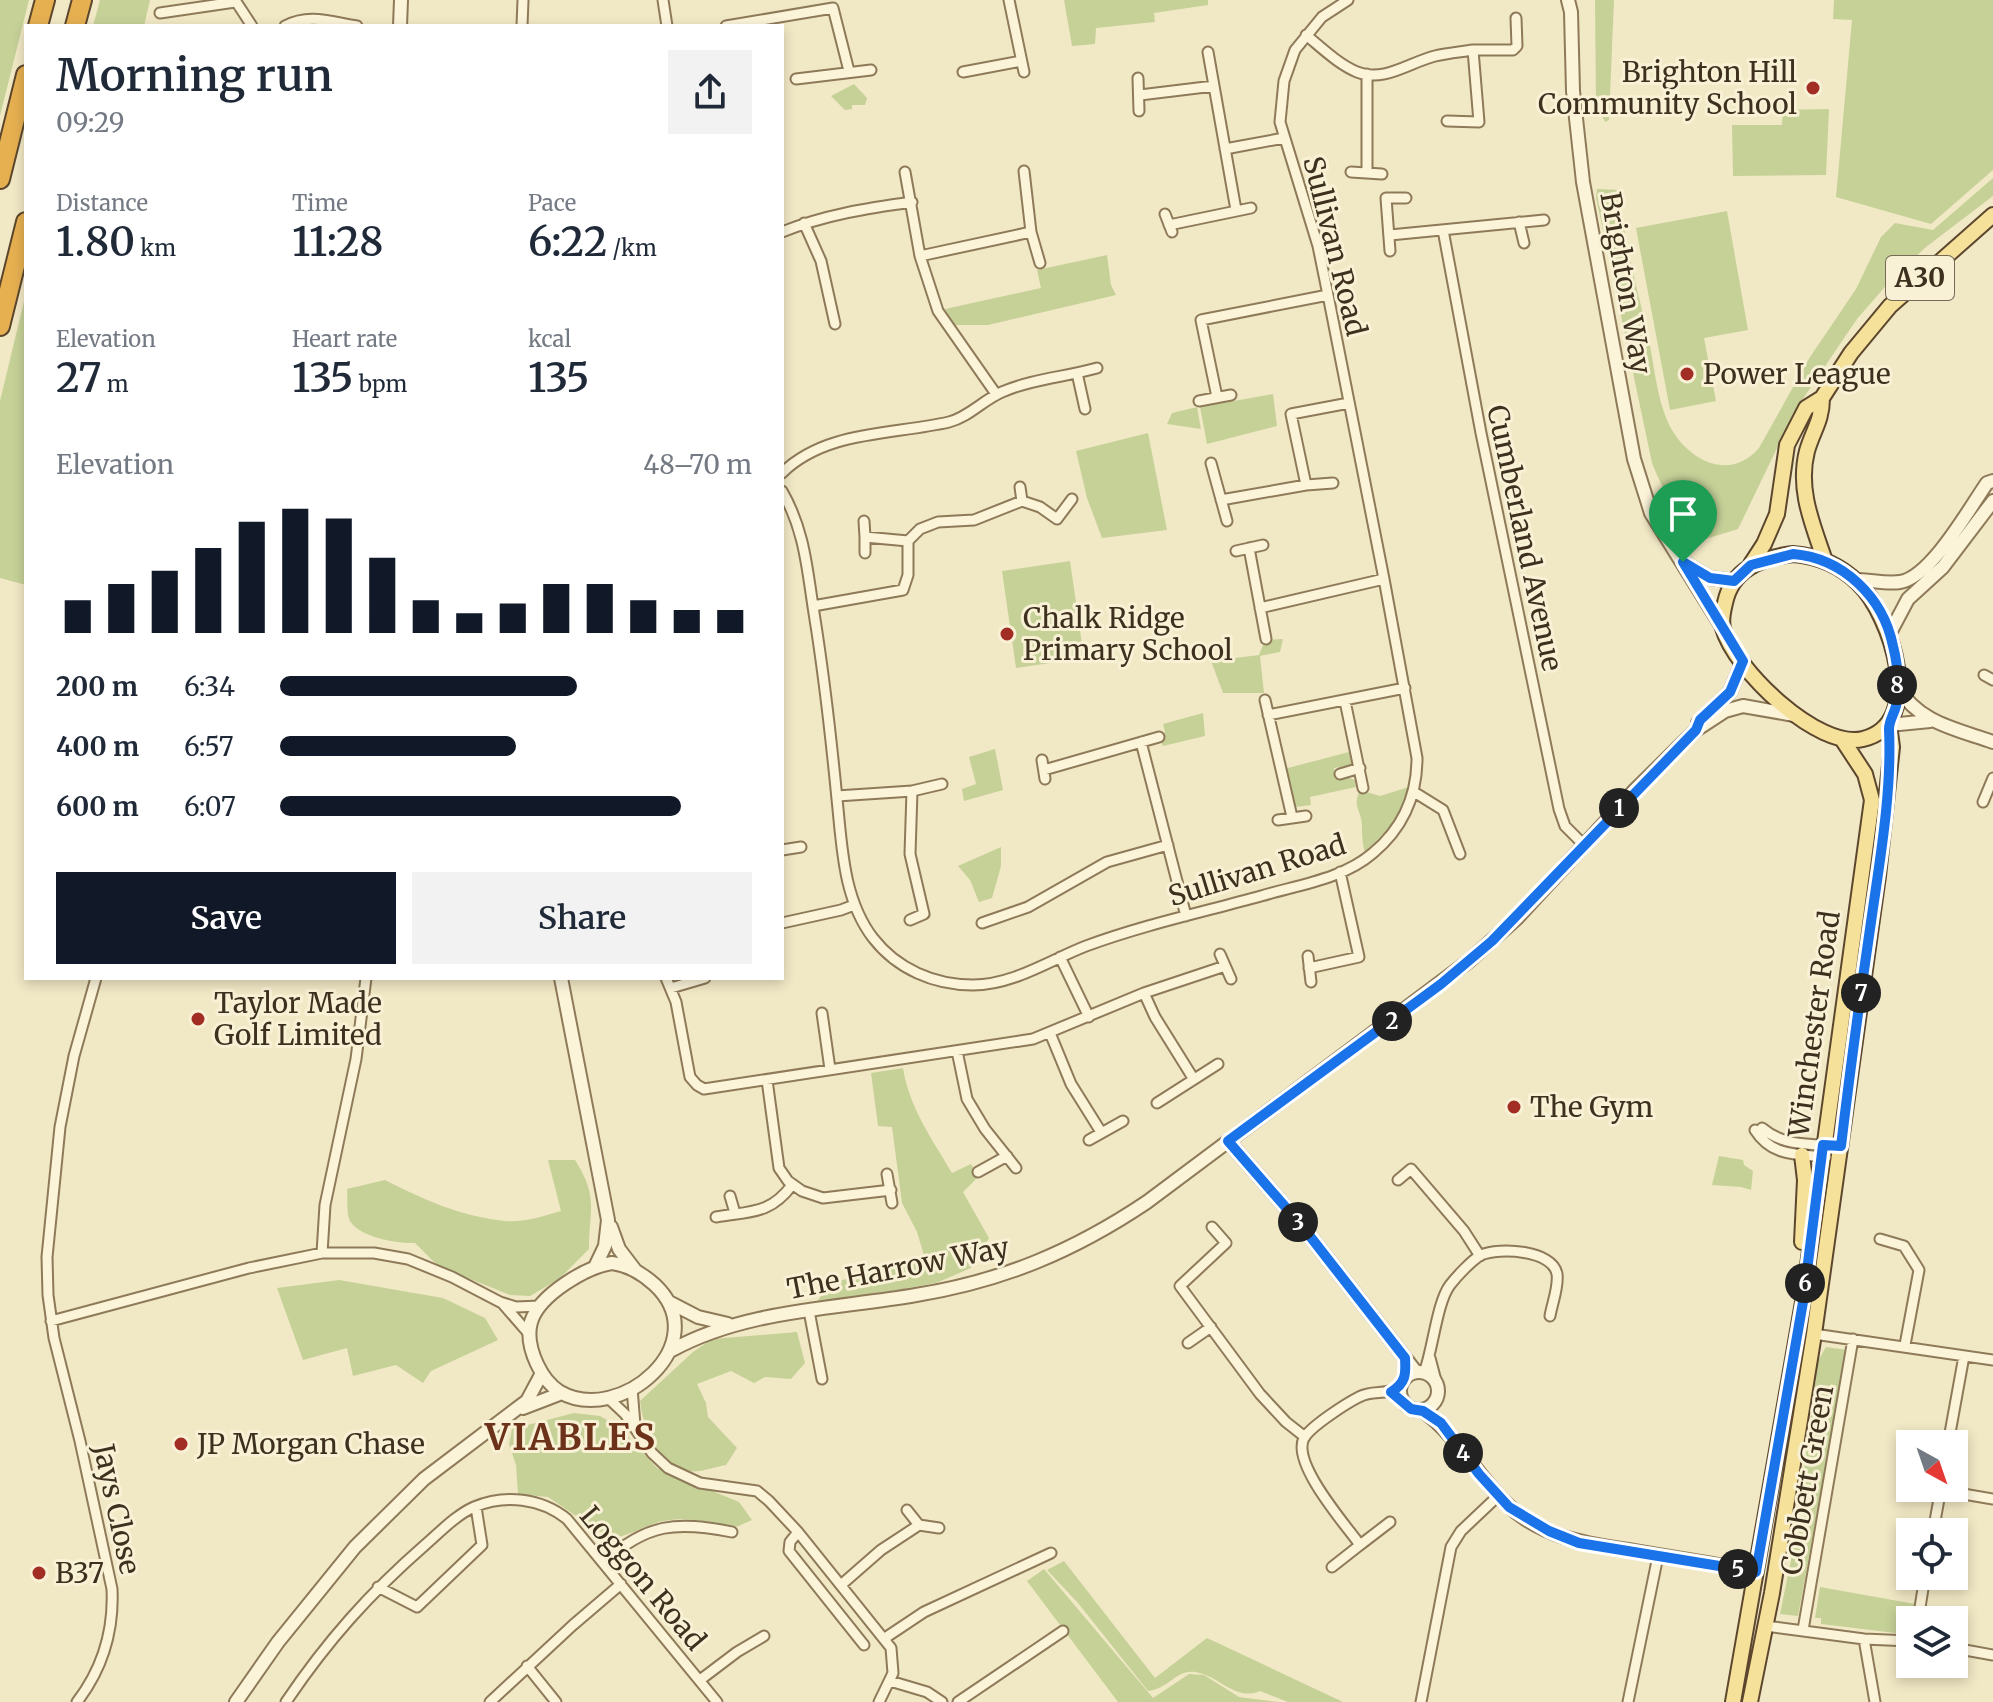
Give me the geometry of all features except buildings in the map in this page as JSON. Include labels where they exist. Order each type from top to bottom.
[{"type":"highway","points":[[39,24],[45,0]]},
{"type":"highway","points":[[76,24],[82,0]]},
{"type":"highway","points":[[0,179],[24,83]]},
{"type":"highway","points":[[0,326],[24,230]]},
{"type":"main road","name":"A30","points":[[1734,581],[1751,565],[1777,514],[1787,445],[1806,408],[1822,398],[1851,353],[1890,306],[1993,215]]},
{"type":"main road","name":"A30","points":[[1822,398],[1822,415],[1808,450],[1803,487],[1825,561]]},
{"type":"main road","name":"A30","points":[[1751,565],[1793,554],[1810,556],[1825,561],[1856,580],[1880,610],[1890,633],[1897,686],[1889,725]]},
{"type":"main road","points":[[1734,581],[1727,594],[1722,627],[1767,693],[1794,715],[1842,739],[1868,738],[1889,725]]},
{"type":"main road","name":"Winchester Road","points":[[1750,1702],[1766,1626],[1814,1334],[1840,1152],[1878,876],[1892,747],[1889,725]]},
{"type":"main road","name":"Winchester Road","points":[[1733,1702],[1803,1302],[1872,800],[1865,774],[1842,739]]},
{"type":"main road","points":[[1802,1155],[1805,1180],[1800,1276],[1803,1302]]},
{"type":"street","points":[[400,24],[401,0]]},
{"type":"street","points":[[522,24],[523,0]]},
{"type":"street","points":[[663,0],[667,24]]},
{"type":"street","points":[[963,72],[1022,66],[1009,0]]},
{"type":"street","name":"Sullivan Road","points":[[784,495],[803,535],[829,709],[830,743],[846,875],[854,905],[872,937],[895,961],[913,972],[944,982],[985,985],[1016,976],[1129,931],[1340,872],[1362,862],[1385,842],[1398,826],[1414,792],[1417,758],[1318,246],[1284,138],[1280,108],[1284,81],[1295,50],[1322,17],[1348,0]]},
{"type":"street","name":"Brighton Way","points":[[1568,0],[1573,91],[1583,182],[1634,459],[1651,513],[1722,627]]},
{"type":"street","points":[[160,13],[235,1],[251,24]]},
{"type":"street","points":[[736,24],[831,4],[849,71]]},
{"type":"street","points":[[289,24],[312,18],[334,24]]},
{"type":"street","points":[[1306,35],[1338,61],[1358,72],[1389,73],[1433,56],[1515,48],[1516,18]]},
{"type":"street","points":[[1447,121],[1479,122],[1473,50]]},
{"type":"street","points":[[1208,52],[1236,210]]},
{"type":"street","points":[[796,79],[871,70]]},
{"type":"street","points":[[1367,74],[1367,173]]},
{"type":"street","points":[[1138,78],[1139,111]]},
{"type":"street","points":[[1140,95],[1214,86]]},
{"type":"street","points":[[1225,149],[1284,138]]},
{"type":"street","points":[[1024,171],[1031,232],[1040,263]]},
{"type":"street","points":[[905,172],[920,256],[938,311],[996,394]]},
{"type":"street","points":[[1351,172],[1382,174]]},
{"type":"street","points":[[1390,251],[1386,198],[1406,198]]},
{"type":"street","points":[[784,231],[864,208],[912,202]]},
{"type":"street","points":[[1165,214],[1171,228],[1251,208]]},
{"type":"street","points":[[1390,235],[1544,220]]},
{"type":"street","points":[[1519,222],[1524,243]]},
{"type":"street","points":[[804,223],[821,261],[835,324]]},
{"type":"street","name":"Cumberland Avenue","points":[[1443,230],[1481,433],[1559,809],[1565,826],[1584,845]]},
{"type":"street","points":[[920,256],[1031,232]]},
{"type":"street","points":[[1217,397],[1201,320],[1328,295]]},
{"type":"street","points":[[784,471],[819,447],[864,435],[951,421],[996,394],[1035,381],[1097,368]]},
{"type":"street","points":[[1077,373],[1085,409]]},
{"type":"street","points":[[1199,401],[1231,395]]},
{"type":"street","points":[[1306,485],[1286,416],[1349,403]]},
{"type":"street","points":[[1211,463],[1227,521]]},
{"type":"street","points":[[1890,633],[1908,599],[1943,567],[1992,504],[1990,482]]},
{"type":"street","points":[[1856,580],[1900,582],[1911,578],[1930,563],[1990,482]]},
{"type":"street","points":[[1221,500],[1333,483]]},
{"type":"street","points":[[1020,487],[1022,501]]},
{"type":"street","points":[[813,606],[903,590],[908,575],[908,541],[920,529],[938,522],[974,520],[1022,501],[1040,507],[1057,519],[1072,499]]},
{"type":"street","points":[[1963,519],[1982,519]]},
{"type":"street","points":[[864,521],[865,553]]},
{"type":"street","points":[[865,537],[908,541]]},
{"type":"street","points":[[1236,551],[1263,545]]},
{"type":"street","points":[[1249,548],[1266,639]]},
{"type":"street","name":"Brighton Way","points":[[1683,562],[1710,578],[1734,581]]},
{"type":"street","points":[[1260,608],[1384,579]]},
{"type":"street","name":"The Harrow Way","points":[[1696,730],[1700,720],[1730,692],[1743,661]]},
{"type":"street","points":[[1897,686],[1911,705],[1930,721],[1993,741]]},
{"type":"street","points":[[1268,715],[1405,688]]},
{"type":"street","points":[[1265,700],[1292,817]]},
{"type":"street","points":[[1345,701],[1363,788]]},
{"type":"street","name":"The Harrow Way","points":[[672,1350],[731,1324],[951,1288],[1035,1264],[1081,1243],[1121,1220],[1469,961],[1517,918],[1696,730],[1725,711],[1743,706],[1794,715]]},
{"type":"street","points":[[1889,725],[1930,721]]},
{"type":"street","points":[[1044,770],[1159,737]]},
{"type":"street","points":[[1141,742],[1186,916]]},
{"type":"street","points":[[1340,774],[1360,768]]},
{"type":"street","points":[[1983,802],[1993,778]]},
{"type":"street","points":[[837,796],[912,791],[942,784]]},
{"type":"street","points":[[912,791],[910,854],[924,914]]},
{"type":"street","points":[[1414,792],[1443,810],[1460,854]]},
{"type":"street","points":[[1278,820],[1306,816]]},
{"type":"street","points":[[982,923],[1028,907],[1107,862],[1168,845]]},
{"type":"street","points":[[784,850],[801,847]]},
{"type":"street","points":[[1309,968],[1359,957],[1340,872]]},
{"type":"street","points":[[784,923],[854,905]]},
{"type":"street","points":[[910,920],[938,912]]},
{"type":"street","points":[[1220,954],[1231,979]]},
{"type":"street","points":[[1308,956],[1311,982]]},
{"type":"street","points":[[1060,957],[1089,1017]]},
{"type":"street","points":[[691,980],[669,983],[690,1077],[704,1089],[1033,1039],[1144,993],[1225,966]]},
{"type":"street","name":"Jays Close","points":[[77,1702],[108,1644],[113,1614],[112,1589],[51,1321],[47,1257],[60,1127],[74,1056],[95,980]]},
{"type":"street","points":[[322,1253],[325,1205],[356,1059],[366,980]]},
{"type":"street","points":[[561,980],[608,1220],[619,1249],[635,1271]]},
{"type":"street","points":[[1144,993],[1155,1017],[1193,1078]]},
{"type":"street","points":[[822,1013],[830,1069]]},
{"type":"street","points":[[1050,1033],[1071,1084],[1101,1132]]},
{"type":"street","points":[[957,1051],[967,1099],[985,1129],[1016,1168]]},
{"type":"street","points":[[1157,1103],[1218,1064]]},
{"type":"street","points":[[767,1080],[779,1168],[792,1185],[823,1198],[891,1190]]},
{"type":"street","points":[[1089,1140],[1123,1121]]},
{"type":"street","points":[[1822,1151],[1802,1155],[1773,1149],[1758,1129],[1780,1140],[1822,1151],[1840,1152]]},
{"type":"street","points":[[1228,1141],[1302,1226],[1405,1358],[1408,1380],[1402,1401],[1411,1409],[1423,1411],[1441,1423],[1498,1496],[1528,1521],[1568,1539],[1756,1572]]},
{"type":"street","points":[[978,1172],[1007,1156]]},
{"type":"street","points":[[1398,1180],[1411,1169],[1464,1231],[1480,1256]]},
{"type":"street","points":[[887,1174],[892,1203]]},
{"type":"street","points":[[716,1217],[760,1211],[775,1203],[792,1185]]},
{"type":"street","points":[[730,1196],[735,1213]]},
{"type":"street","points":[[595,1267],[605,1246],[608,1220]]},
{"type":"street","points":[[1212,1227],[1226,1243],[1180,1286],[1266,1400],[1305,1437]]},
{"type":"street","points":[[1880,1239],[1904,1246],[1919,1270],[1905,1345]]},
{"type":"street","points":[[1441,1423],[1437,1400],[1439,1391],[1430,1358],[1442,1299],[1450,1284],[1480,1256],[1503,1251],[1546,1257],[1554,1265],[1558,1276],[1550,1316]]},
{"type":"street","points":[[51,1321],[249,1268],[322,1253],[374,1253],[408,1259],[500,1302],[516,1307],[540,1306]]},
{"type":"street","points":[[622,1264],[656,1286],[669,1302],[675,1325],[672,1350],[658,1368],[632,1388],[590,1399],[562,1393],[542,1373],[535,1360],[530,1335],[532,1318],[540,1306],[563,1286],[595,1267],[622,1264]]},
{"type":"street","points":[[500,1302],[530,1335]]},
{"type":"street","name":"The Harrow Way","points":[[669,1302],[698,1317],[731,1324]]},
{"type":"street","points":[[809,1311],[822,1379]]},
{"type":"street","points":[[1188,1343],[1211,1327]]},
{"type":"street","points":[[1814,1334],[1993,1359]]},
{"type":"street","name":"Cobbett Green","points":[[1803,1630],[1853,1339]]},
{"type":"street","points":[[1951,1430],[1964,1356]]},
{"type":"street","points":[[1408,1380],[1430,1358]]},
{"type":"street","points":[[236,1702],[278,1642],[355,1547],[424,1479],[516,1411],[534,1393],[542,1373]]},
{"type":"street","points":[[1360,1545],[1306,1468],[1301,1450],[1305,1437],[1362,1395],[1408,1380],[1436,1381]]},
{"type":"street","points":[[632,1388],[632,1415],[636,1431]]},
{"type":"street","points":[[516,1411],[562,1393]]},
{"type":"street","points":[[607,1397],[625,1414],[652,1453],[668,1468],[700,1483],[757,1491],[777,1507],[891,1648],[894,1664],[890,1681],[879,1702]]},
{"type":"street","points":[[1423,1411],[1437,1400]]},
{"type":"street","points":[[1968,1494],[1993,1499]]},
{"type":"street","points":[[1421,1702],[1451,1547],[1461,1531],[1498,1496]]},
{"type":"street","name":"Loggon Road","points":[[286,1702],[316,1657],[378,1587],[462,1514],[476,1507],[508,1500],[533,1502],[551,1508],[567,1519],[717,1702]]},
{"type":"street","points":[[378,1587],[417,1607],[482,1545],[476,1507]]},
{"type":"street","points":[[907,1510],[919,1525]]},
{"type":"street","points":[[1332,1567],[1390,1522]]},
{"type":"street","points":[[604,1562],[626,1544],[654,1529],[698,1525],[732,1532]]},
{"type":"street","points":[[841,1585],[881,1550],[919,1525],[939,1528]]},
{"type":"street","points":[[798,1532],[790,1542],[789,1551],[864,1645]]},
{"type":"street","points":[[885,1638],[924,1612],[1051,1553]]},
{"type":"street","points":[[1628,1702],[1658,1556]]},
{"type":"street","points":[[490,1702],[621,1584]]},
{"type":"street","points":[[1766,1626],[1896,1640]]},
{"type":"street","points":[[958,1702],[1063,1631]]},
{"type":"street","points":[[700,1680],[764,1636]]},
{"type":"street","points":[[1864,1639],[1875,1702]]},
{"type":"street","points":[[1968,1651],[1993,1655]]},
{"type":"street","points":[[527,1666],[556,1702]]},
{"type":"street","points":[[890,1681],[927,1692],[942,1702]]},
{"type":"green space","points":[[0,0],[29,0],[0,116]]},
{"type":"green space","points":[[100,0],[150,0],[144,24],[94,24]]},
{"type":"green space","points":[[1064,0],[1208,0],[1208,5],[1154,13],[1155,22],[1096,28],[1095,44],[1072,46]]},
{"type":"green space","points":[[1595,0],[1614,0],[1609,120],[1605,122],[1596,104]]},
{"type":"green space","points":[[1834,0],[1993,0],[1993,170],[1931,224],[1836,197],[1852,20],[1833,19]]},
{"type":"green space","points":[[854,84],[867,98],[865,105],[852,105],[852,109],[845,110],[831,96]]},
{"type":"green space","points":[[1829,109],[1826,175],[1733,176],[1732,125],[1782,125],[1783,110]]},
{"type":"green space","points":[[1993,178],[1993,196],[1926,247],[1890,281],[1857,319],[1796,409],[1738,529],[1699,541],[1672,504],[1652,463],[1596,197],[1597,189],[1620,190],[1627,245],[1667,420],[1674,434],[1695,455],[1720,465],[1747,459],[1759,448],[1810,357],[1856,289],[1881,237],[1895,223],[1933,230]]},
{"type":"green space","points":[[1727,211],[1748,330],[1704,338],[1716,401],[1670,410],[1636,228]]},
{"type":"green space","points":[[1107,255],[1111,285],[1116,295],[988,325],[954,325],[945,309],[1041,288],[1037,270]]},
{"type":"green space","points":[[24,301],[24,584],[0,578],[0,401]]},
{"type":"green space","points":[[1273,394],[1277,426],[1207,444],[1200,407]]},
{"type":"green space","points":[[1197,407],[1201,429],[1167,424],[1172,413]]},
{"type":"green space","points":[[1148,433],[1167,530],[1102,538],[1087,498],[1076,451]]},
{"type":"green space","points":[[1070,561],[1084,658],[1016,668],[1002,571]]},
{"type":"green space","points":[[1283,639],[1280,652],[1260,656],[1264,693],[1223,693],[1211,661],[1259,655],[1265,640]]},
{"type":"green space","points":[[1203,713],[1205,736],[1163,746],[1159,737],[1165,732],[1163,724]]},
{"type":"green space","points":[[995,749],[1003,790],[964,801],[962,789],[976,784],[969,757]]},
{"type":"green space","points":[[1349,752],[1352,765],[1334,768],[1336,777],[1355,780],[1356,787],[1310,797],[1311,805],[1295,807],[1291,804],[1284,769]]},
{"type":"green space","points":[[1409,787],[1395,822],[1365,852],[1357,805],[1360,790],[1380,796]]},
{"type":"green space","points":[[1001,847],[1001,866],[992,898],[979,902],[970,880],[958,866]]},
{"type":"green space","points":[[903,1068],[916,1109],[952,1173],[971,1164],[979,1176],[963,1192],[989,1238],[971,1268],[936,1283],[814,1305],[831,1283],[925,1259],[917,1232],[902,1203],[892,1127],[878,1126],[871,1073]]},
{"type":"green space","points":[[1719,1156],[1743,1160],[1744,1165],[1753,1171],[1751,1190],[1712,1185]]},
{"type":"green space","points":[[548,1160],[575,1160],[582,1173],[591,1203],[589,1249],[559,1279],[530,1296],[510,1295],[438,1266],[415,1243],[389,1241],[370,1235],[355,1227],[349,1218],[347,1189],[385,1180],[443,1206],[489,1219],[519,1221],[561,1211]]},
{"type":"green space","points":[[339,1280],[443,1298],[485,1318],[498,1340],[431,1371],[423,1383],[396,1365],[353,1376],[347,1348],[303,1360],[277,1288]]},
{"type":"green space","points":[[797,1332],[805,1363],[791,1379],[765,1377],[754,1383],[731,1371],[697,1384],[706,1403],[708,1417],[737,1448],[726,1465],[688,1471],[677,1468],[660,1454],[649,1433],[640,1401],[693,1352],[712,1339]]},
{"type":"green space","points":[[1826,1347],[1847,1350],[1798,1616],[1780,1614],[1794,1545],[1807,1503],[1804,1470],[1818,1361]]},
{"type":"green space","points":[[574,1413],[600,1416],[619,1427],[657,1468],[739,1502],[752,1520],[734,1528],[699,1520],[672,1520],[610,1539],[548,1497],[518,1494],[516,1465],[509,1444],[512,1429]]},
{"type":"green space","points":[[1064,1561],[1155,1678],[1207,1638],[1343,1702],[1288,1702],[1260,1691],[1243,1693],[1195,1672],[1183,1673],[1148,1691],[1078,1603],[1047,1570]]},
{"type":"green space","points":[[1044,1569],[1153,1698],[1189,1674],[1204,1675],[1239,1697],[1279,1702],[1118,1702],[1027,1581]]},
{"type":"green space","points":[[1820,1587],[1915,1604],[1896,1606],[1896,1633],[1821,1624],[1821,1618],[1815,1618]]},
{"type":"place","name":"Brighton Hill Community School","points":[[1813,88]]},
{"type":"place","name":"Power League","points":[[1687,374]]},
{"type":"place","name":"Chalk Ridge Primary School","points":[[1007,634]]},
{"type":"place","name":"Taylor Made Golf Limited","points":[[198,1019]]},
{"type":"place","name":"The Gym","points":[[1514,1107]]},
{"type":"place","name":"JP Morgan Chase","points":[[181,1444]]},
{"type":"place","name":"B37","points":[[39,1573]]},
{"type":"district","name":"VIABLES","points":[[571,1437]]},
{"type":"route","points":[[1781,556],[1810,556],[1829,563],[1856,580],[1880,610],[1890,633],[1896,663],[1896,699],[1889,725],[1892,747],[1878,876],[1841,1146],[1823,1145],[1795,1353],[1756,1572],[1579,1543],[1528,1521],[1509,1507],[1479,1474],[1441,1423],[1423,1411],[1406,1406],[1391,1392],[1400,1387],[1406,1377],[1405,1358],[1302,1226],[1228,1141],[1441,984],[1492,941],[1730,692],[1743,661],[1683,562],[1710,578],[1734,581],[1751,565],[1781,556]]}]
